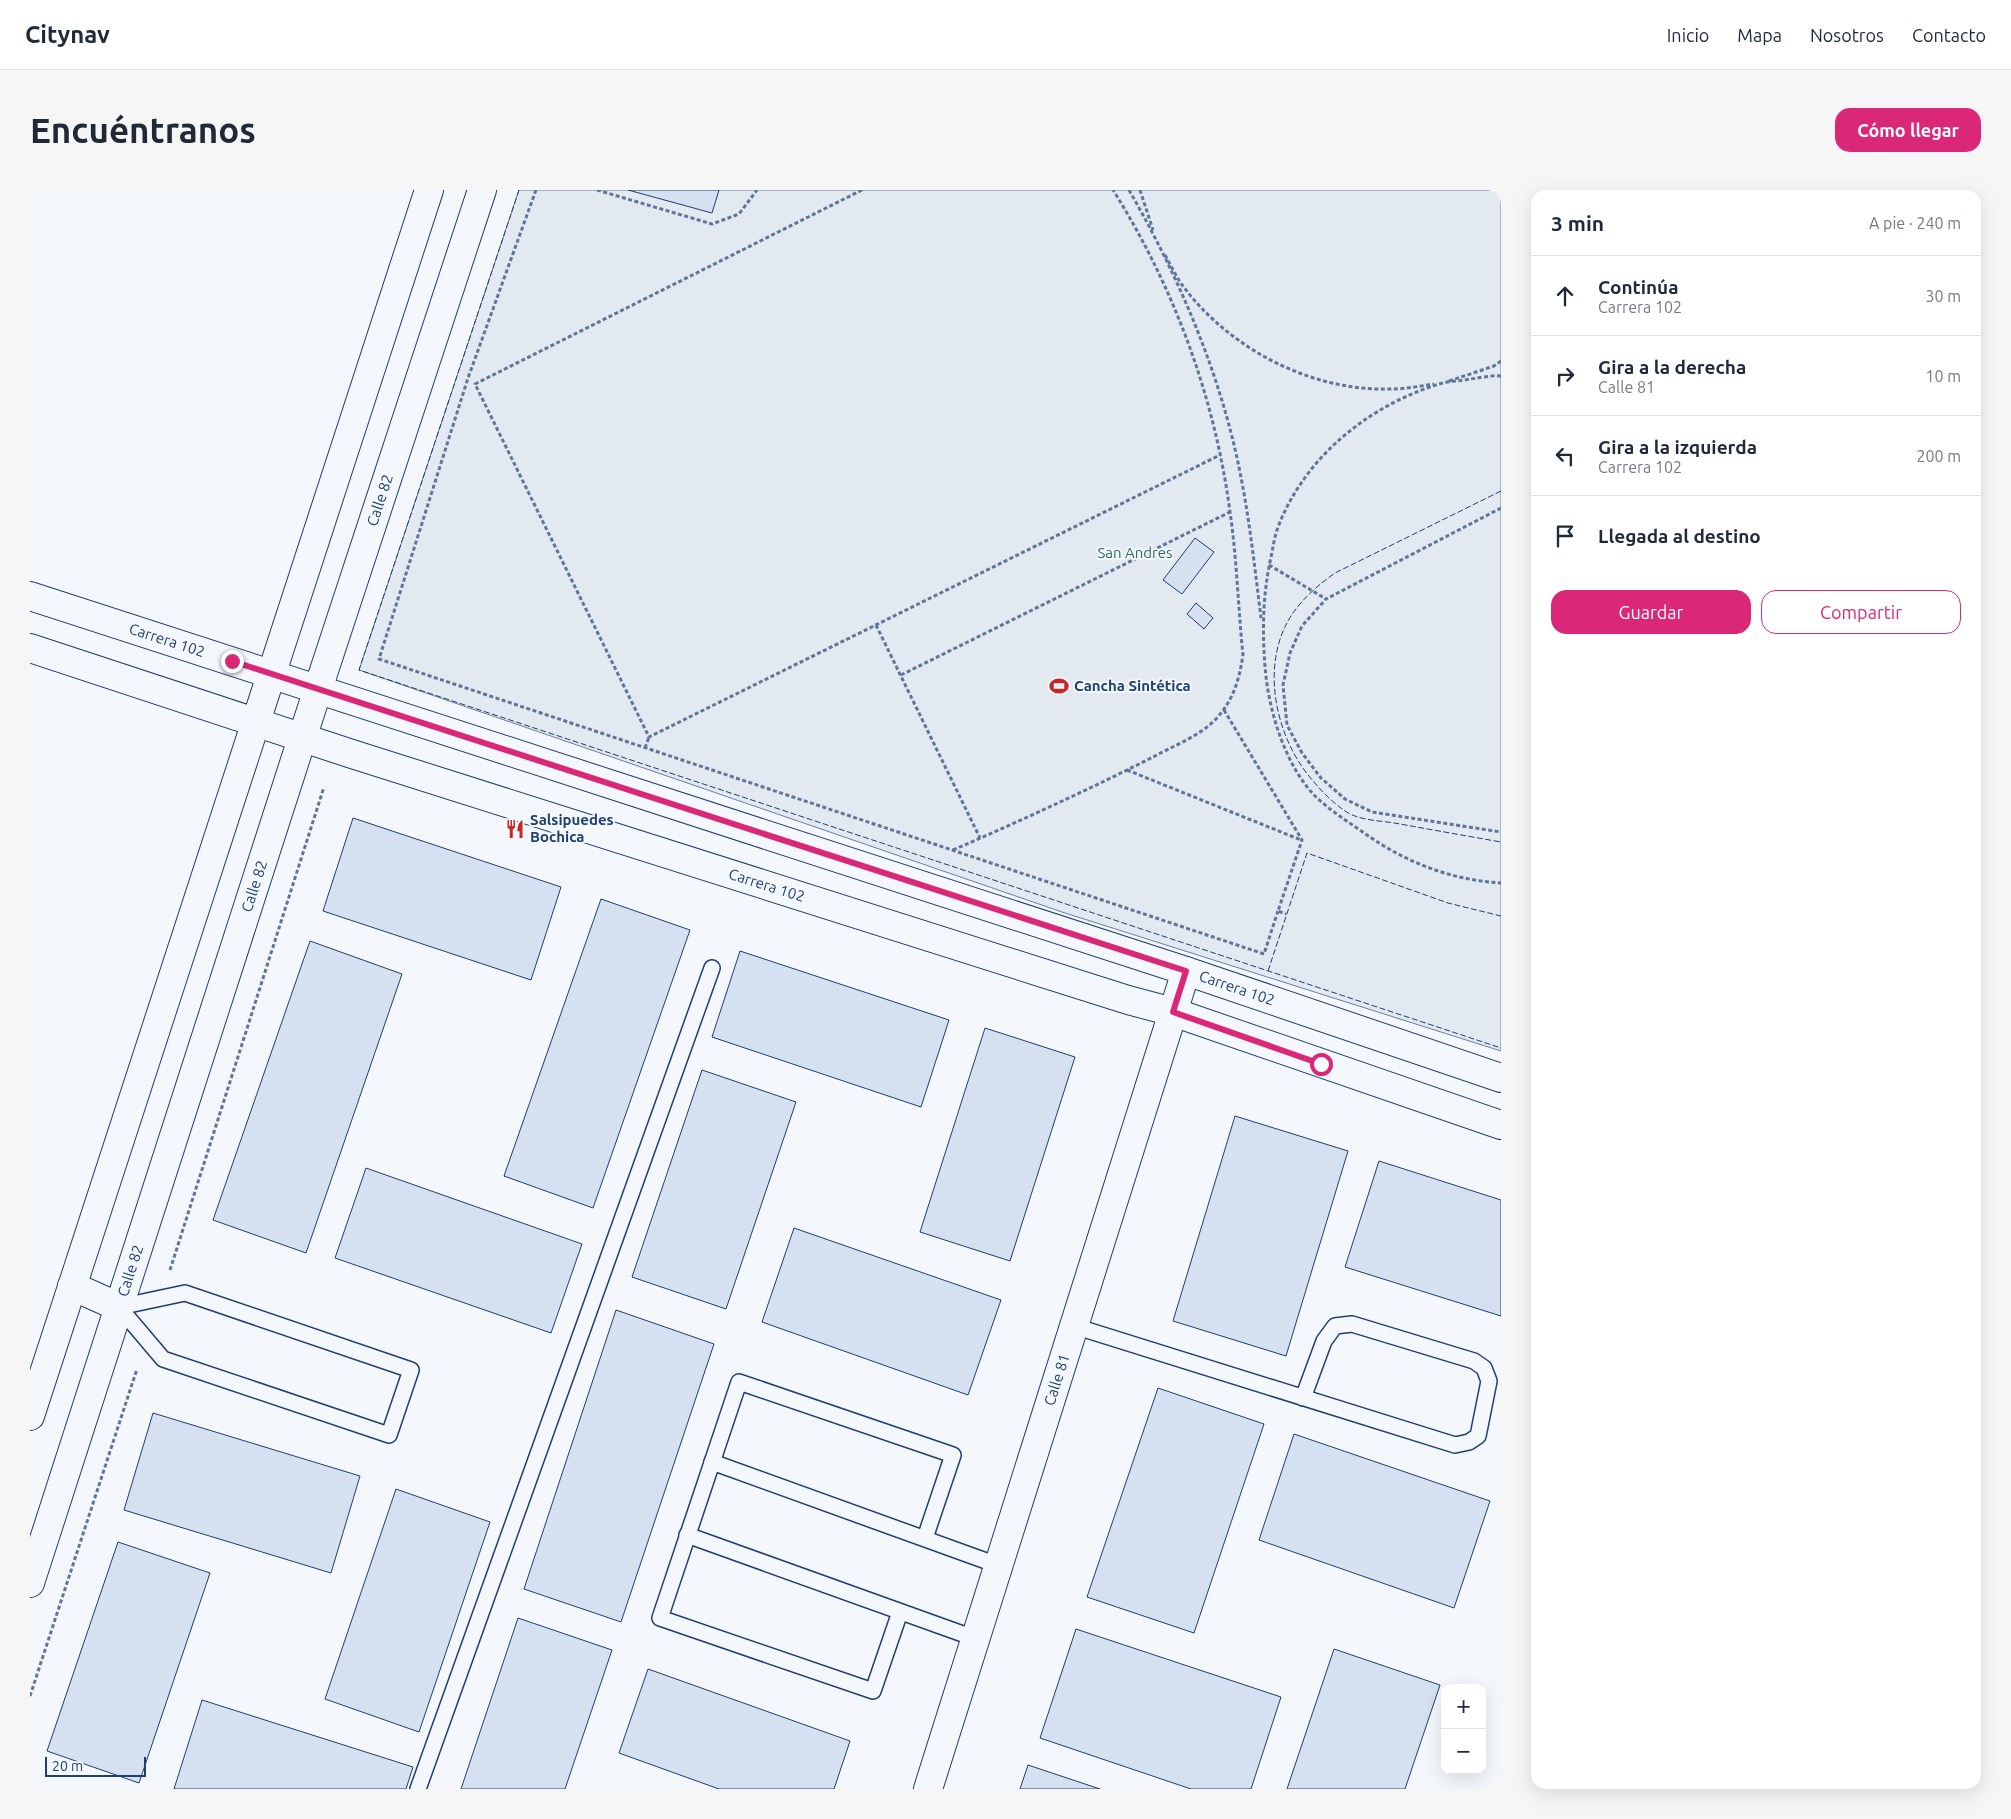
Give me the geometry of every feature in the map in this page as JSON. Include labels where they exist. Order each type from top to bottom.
[{"type":"street","points":[[30,1416],[429,190]]},
{"type":"street","name":"Calle 82","points":[[30,1583],[35,1550],[119,1307],[302,738],[482,190]]},
{"type":"street","name":"Carrera 102","points":[[30,596],[1186,971],[1501,1078]]},
{"type":"street","name":"Carrera 102","points":[[30,648],[302,738],[1128,1000],[1173,1012],[1501,1125]]},
{"type":"street","name":"Calle 81","points":[[928,1789],[974,1638],[1000,1566],[1186,971]]},
{"type":"street","points":[[72,1286],[119,1307]]},
{"type":"lane","points":[[418,1789],[712,968]]},
{"type":"lane","points":[[185,1293],[411,1370],[389,1435],[163,1359],[119,1307],[161,1298],[185,1293]]},
{"type":"lane","points":[[1074,1326],[1303,1398],[1455,1445],[1469,1442],[1478,1436],[1489,1381],[1484,1368],[1474,1361],[1352,1324],[1335,1326],[1324,1341],[1303,1398]]},
{"type":"lane","points":[[900,1612],[874,1691],[660,1618],[739,1382],[953,1455],[925,1538]]},
{"type":"lane","points":[[712,1462],[1000,1566]]},
{"type":"lane","points":[[687,1535],[974,1638]]},
{"type":"path","points":[[536,190],[468,378],[379,659],[1264,954],[1302,840],[1224,710]]},
{"type":"path","points":[[597,190],[712,224],[739,214],[757,190]]},
{"type":"path","points":[[650,737],[475,384],[862,190]]},
{"type":"path","points":[[952,850],[1127,770],[1198,734],[1214,722],[1224,710],[1232,698],[1240,678],[1242,655],[1230,512],[1220,455],[1193,356],[1172,302],[1143,241],[1113,190]]},
{"type":"path","points":[[1129,190],[1187,290],[1213,319],[1252,350],[1296,372],[1343,386],[1392,389],[1501,376]]},
{"type":"path","points":[[1140,190],[1156,239],[1198,333],[1219,392],[1235,449],[1247,507],[1263,629]]},
{"type":"path","points":[[1501,362],[1397,400],[1360,422],[1334,444],[1306,476],[1293,497],[1277,531],[1263,598],[1266,685],[1279,735],[1296,769],[1314,795],[1392,852],[1441,873],[1501,883]]},
{"type":"path","points":[[645,748],[650,737],[1220,455]]},
{"type":"path","points":[[1501,508],[1326,599],[1302,626],[1290,653],[1283,685],[1287,725],[1307,759],[1321,778],[1345,799],[1372,812],[1501,832]]},
{"type":"path","points":[[900,675],[1230,512]]},
{"type":"path","points":[[1269,565],[1326,599]]},
{"type":"path","points":[[876,624],[980,838]]},
{"type":"path","points":[[1127,770],[1302,840]]},
{"type":"path","points":[[161,1298],[324,787]]},
{"type":"path","points":[[1278,911],[1286,914]]},
{"type":"path","points":[[30,1696],[146,1339]]},
{"type":"green space","name":"San Andres","points":[[519,190],[1501,190],[1501,1051],[1065,913],[359,670]]},
{"type":"building","points":[[628,190],[719,190],[712,213]]},
{"type":"building","points":[[1195,538],[1214,552],[1182,594],[1163,580]]},
{"type":"building","points":[[1196,603],[1213,618],[1204,629],[1187,614]]},
{"type":"building","points":[[353,818],[561,887],[531,980],[323,911]]},
{"type":"building","points":[[601,899],[690,930],[593,1208],[504,1176]]},
{"type":"building","points":[[310,941],[402,974],[306,1253],[213,1220]]},
{"type":"building","points":[[740,951],[949,1020],[921,1107],[712,1037]]},
{"type":"building","points":[[985,1028],[1075,1057],[1010,1261],[920,1232]]},
{"type":"building","points":[[702,1070],[796,1102],[726,1309],[632,1277]]},
{"type":"building","points":[[1235,1116],[1348,1151],[1286,1356],[1173,1321]]},
{"type":"building","points":[[1379,1161],[1501,1200],[1501,1316],[1345,1267]]},
{"type":"building","points":[[366,1168],[582,1244],[551,1333],[335,1258]]},
{"type":"building","points":[[794,1228],[1001,1300],[968,1395],[762,1322]]},
{"type":"building","points":[[616,1310],[714,1344],[621,1622],[524,1589]]},
{"type":"building","points":[[1158,1388],[1264,1424],[1194,1633],[1087,1597]]},
{"type":"building","points":[[153,1413],[360,1476],[331,1573],[124,1510]]},
{"type":"building","points":[[1294,1434],[1490,1501],[1454,1608],[1259,1540]]},
{"type":"building","points":[[396,1489],[490,1522],[419,1732],[325,1699]]},
{"type":"building","points":[[118,1542],[210,1573],[139,1783],[47,1751]]},
{"type":"building","points":[[518,1618],[612,1650],[565,1789],[461,1789]]},
{"type":"building","points":[[1076,1629],[1281,1697],[1251,1789],[1191,1789],[1040,1738]]},
{"type":"building","points":[[1334,1649],[1440,1685],[1405,1789],[1287,1789]]},
{"type":"building","points":[[648,1669],[850,1741],[834,1789],[719,1789],[619,1753]]},
{"type":"building","points":[[202,1700],[413,1767],[406,1789],[174,1789]]},
{"type":"building","points":[[1028,1765],[1100,1789],[1020,1789]]},
{"type":"fence","points":[[519,190],[359,670],[1501,1048]]},
{"type":"fence","points":[[1501,491],[1335,573],[1322,582],[1295,610],[1281,636],[1276,657],[1274,679],[1276,702],[1290,745],[1301,765],[1314,782],[1338,806],[1350,814],[1365,819],[1501,842]]},
{"type":"fence","points":[[1268,971],[1307,853],[1448,903],[1501,916]]},
{"type":"place","name":"Cancha Sintética","points":[[1059,686]]},
{"type":"place","name":"Salsipuedes Bochica","points":[[515,829]]},
{"type":"route","points":[[232,661],[1186,971],[1173,1012],[1321,1064]]}]
